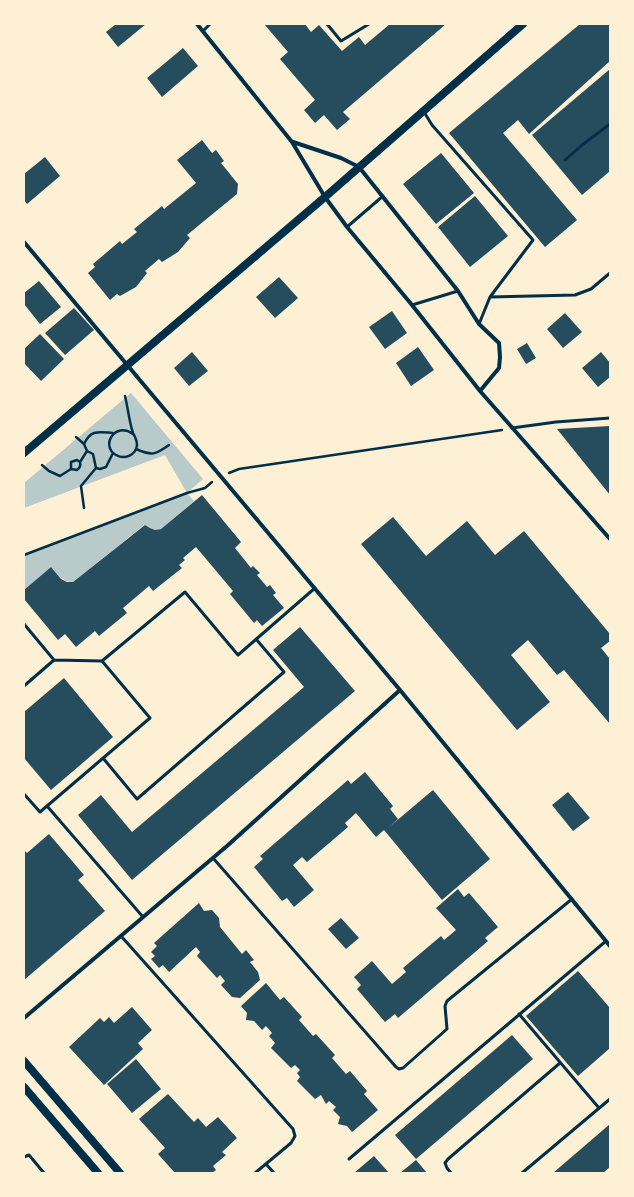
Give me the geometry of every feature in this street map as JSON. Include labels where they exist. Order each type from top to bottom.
[{"type":"main road","points":[[24,453],[128,366],[359,166],[424,112],[523,24]]},
{"type":"main road","points":[[24,1061],[120,1173]]},
{"type":"main road","points":[[24,1087],[98,1173]]},
{"type":"street","points":[[197,24],[292,142],[325,197],[347,227],[412,305],[480,392],[610,539]]},
{"type":"street","points":[[292,142],[341,158],[359,166],[458,292],[479,324],[498,343],[500,357],[499,368],[480,392]]},
{"type":"street","points":[[24,242],[400,690],[610,946]]},
{"type":"street","points":[[24,1018],[213,858],[400,690]]},
{"type":"lane","points":[[203,31],[210,24]]},
{"type":"lane","points":[[327,24],[341,40],[369,24]]},
{"type":"lane","points":[[424,112],[432,125],[533,240],[490,297],[479,324]]},
{"type":"lane","points":[[565,160],[610,124]]},
{"type":"lane","points":[[347,227],[383,196]]},
{"type":"lane","points":[[490,297],[575,295],[591,289],[610,273]]},
{"type":"lane","points":[[412,305],[458,292]]},
{"type":"lane","points":[[512,428],[556,422],[610,418]]},
{"type":"lane","points":[[24,686],[54,660],[102,661],[185,592],[238,654],[315,588]]},
{"type":"lane","points":[[24,624],[54,660]]},
{"type":"lane","points":[[103,758],[137,799],[284,672],[256,639]]},
{"type":"lane","points":[[24,794],[40,812],[150,718],[102,661]]},
{"type":"lane","points":[[47,806],[143,917]]},
{"type":"lane","points":[[213,858],[399,1069],[403,1068],[447,1029],[445,1006],[447,1002],[572,899]]},
{"type":"lane","points":[[121,936],[293,1129],[295,1136],[292,1142],[255,1173]]},
{"type":"lane","points":[[349,1158],[606,941]]},
{"type":"lane","points":[[519,1014],[599,1108]]},
{"type":"lane","points":[[451,1173],[445,1163],[448,1159],[560,1063]]},
{"type":"lane","points":[[522,1173],[610,1098]]},
{"type":"lane","points":[[24,1157],[30,1155],[44,1173]]},
{"type":"lane","points":[[266,1164],[274,1173]]},
{"type":"path","points":[[125,396],[137,444],[136,449],[128,457],[123,458],[113,453],[110,449],[109,443],[114,433],[118,430],[124,430],[134,434]]},
{"type":"path","points":[[24,555],[187,493],[205,488],[220,476],[239,469],[507,430],[512,428]]},
{"type":"path","points":[[84,444],[88,436],[97,432],[114,433]]},
{"type":"path","points":[[76,437],[84,444],[87,451],[94,454],[96,468],[81,486],[84,508]]},
{"type":"path","points":[[136,449],[149,454],[156,453],[169,445]]},
{"type":"path","points":[[42,466],[60,476],[71,469],[77,470],[81,465],[80,462],[87,451]]},
{"type":"path","points":[[96,468],[100,469],[106,467],[113,453]]},
{"type":"path","points":[[71,469],[71,462],[77,460],[80,462]]},
{"type":"shaded area","points":[[131,393],[203,479],[187,493],[165,455],[24,508],[24,483]]},
{"type":"shaded area","points":[[187,493],[194,501],[161,529],[155,530],[144,525],[73,582],[63,579],[51,567],[24,590],[24,555]]},
{"type":"building","points":[[116,24],[146,24],[118,47],[106,32]]},
{"type":"building","points":[[264,24],[305,24],[311,32],[319,25],[342,51],[359,37],[365,45],[390,24],[446,24],[343,112],[350,119],[337,130],[324,115],[315,123],[304,110],[315,100],[280,59],[288,52]]},
{"type":"building","points":[[580,24],[610,24],[610,61],[529,134],[518,120],[503,133],[577,220],[545,247],[449,133]]},
{"type":"building","points":[[183,48],[198,66],[162,97],[147,78]]},
{"type":"building","points":[[610,69],[610,171],[582,195],[532,135]]},
{"type":"building","points":[[202,140],[212,153],[216,150],[224,161],[221,163],[238,184],[237,194],[187,235],[190,238],[178,252],[162,262],[159,259],[145,271],[147,273],[136,287],[120,296],[117,294],[110,300],[88,273],[95,267],[93,264],[120,241],[122,244],[137,232],[134,229],[162,206],[164,209],[196,183],[177,160]]},
{"type":"building","points":[[441,153],[474,193],[436,224],[403,184]]},
{"type":"building","points":[[45,157],[60,176],[27,204],[24,200],[24,174]]},
{"type":"building","points":[[475,196],[508,236],[470,267],[438,227]]},
{"type":"building","points":[[279,277],[298,298],[275,318],[256,297]]},
{"type":"building","points":[[39,281],[61,307],[40,324],[24,304],[24,293]]},
{"type":"building","points":[[74,308],[94,330],[65,355],[45,333]]},
{"type":"building","points":[[392,311],[407,333],[385,349],[369,327]]},
{"type":"building","points":[[565,313],[582,332],[563,348],[547,329]]},
{"type":"building","points":[[40,334],[64,359],[41,381],[24,363],[24,349]]},
{"type":"building","points":[[527,343],[536,358],[526,364],[517,349]]},
{"type":"building","points":[[418,347],[434,370],[411,386],[396,363]]},
{"type":"building","points":[[192,352],[208,371],[189,386],[174,368]]},
{"type":"building","points":[[601,352],[610,363],[610,377],[598,387],[582,368]]},
{"type":"building","points":[[610,426],[610,495],[557,429]]},
{"type":"building","points":[[202,495],[241,542],[235,548],[251,568],[253,566],[260,573],[257,575],[267,587],[270,585],[276,593],[273,595],[284,608],[262,626],[257,620],[254,623],[230,594],[233,591],[196,547],[183,558],[185,560],[179,565],[182,568],[153,591],[149,586],[123,608],[127,613],[99,636],[95,631],[76,647],[65,634],[58,640],[24,599],[24,590],[51,567],[61,579],[67,582],[73,582],[145,525],[155,530],[161,529]]},
{"type":"building","points":[[393,517],[426,556],[467,521],[495,555],[524,531],[610,634],[610,641],[601,648],[610,659],[610,724],[564,670],[557,675],[528,640],[511,655],[550,702],[517,730],[361,544]]},
{"type":"building","points":[[300,627],[355,691],[132,880],[78,815],[101,795],[132,832],[304,687],[273,650]]},
{"type":"building","points":[[64,678],[113,737],[51,790],[24,758],[24,712]]},
{"type":"building","points":[[365,772],[393,806],[390,809],[398,819],[388,828],[433,790],[490,859],[442,900],[384,830],[376,837],[356,813],[345,823],[348,827],[307,862],[302,857],[293,865],[314,890],[294,907],[287,898],[282,901],[254,867],[263,859],[260,856],[348,780],[351,784]]},
{"type":"building","points":[[568,792],[590,818],[573,831],[552,805]]},
{"type":"building","points":[[49,834],[84,875],[78,880],[105,911],[24,980],[24,850],[27,853]]},
{"type":"building","points":[[458,889],[464,897],[469,893],[498,927],[485,938],[488,941],[398,1018],[395,1014],[385,1022],[357,989],[361,985],[354,977],[372,961],[392,984],[406,972],[403,968],[441,936],[444,940],[456,930],[436,908]]},
{"type":"building","points":[[199,903],[204,911],[212,910],[219,918],[220,927],[242,954],[246,950],[254,960],[250,962],[258,972],[260,980],[240,998],[232,997],[221,985],[225,981],[220,975],[217,978],[197,956],[200,952],[196,947],[169,972],[163,965],[159,968],[151,959],[155,956],[151,952],[157,946],[154,943]]},
{"type":"building","points":[[341,918],[359,938],[346,949],[328,929]]},
{"type":"building","points":[[578,971],[610,1008],[610,1048],[578,1076],[526,1016]]},
{"type":"building","points":[[266,983],[280,1000],[284,997],[302,1017],[299,1020],[313,1036],[316,1034],[335,1055],[332,1058],[346,1074],[350,1071],[367,1091],[364,1094],[378,1110],[352,1132],[347,1126],[338,1124],[340,1117],[333,1110],[336,1107],[329,1101],[326,1104],[321,1095],[315,1099],[297,1081],[300,1077],[297,1073],[300,1070],[295,1065],[291,1068],[271,1048],[275,1043],[269,1036],[272,1033],[266,1026],[262,1030],[254,1021],[246,1020],[247,1013],[241,1006]]},
{"type":"building","points":[[132,1007],[152,1030],[138,1043],[143,1049],[104,1085],[69,1047],[100,1018],[104,1022],[109,1017],[114,1023]]},
{"type":"building","points":[[512,1035],[533,1059],[416,1159],[395,1135]]},
{"type":"building","points":[[136,1059],[161,1089],[132,1113],[107,1084]]},
{"type":"building","points":[[168,1094],[194,1122],[198,1118],[206,1127],[218,1117],[237,1138],[222,1152],[226,1155],[213,1166],[216,1170],[212,1173],[175,1173],[158,1154],[165,1148],[139,1119]]},
{"type":"building","points":[[610,1124],[610,1167],[603,1173],[553,1173]]},
{"type":"building","points":[[374,1156],[389,1173],[354,1173]]},
{"type":"building","points":[[416,1160],[427,1173],[400,1173]]}]
